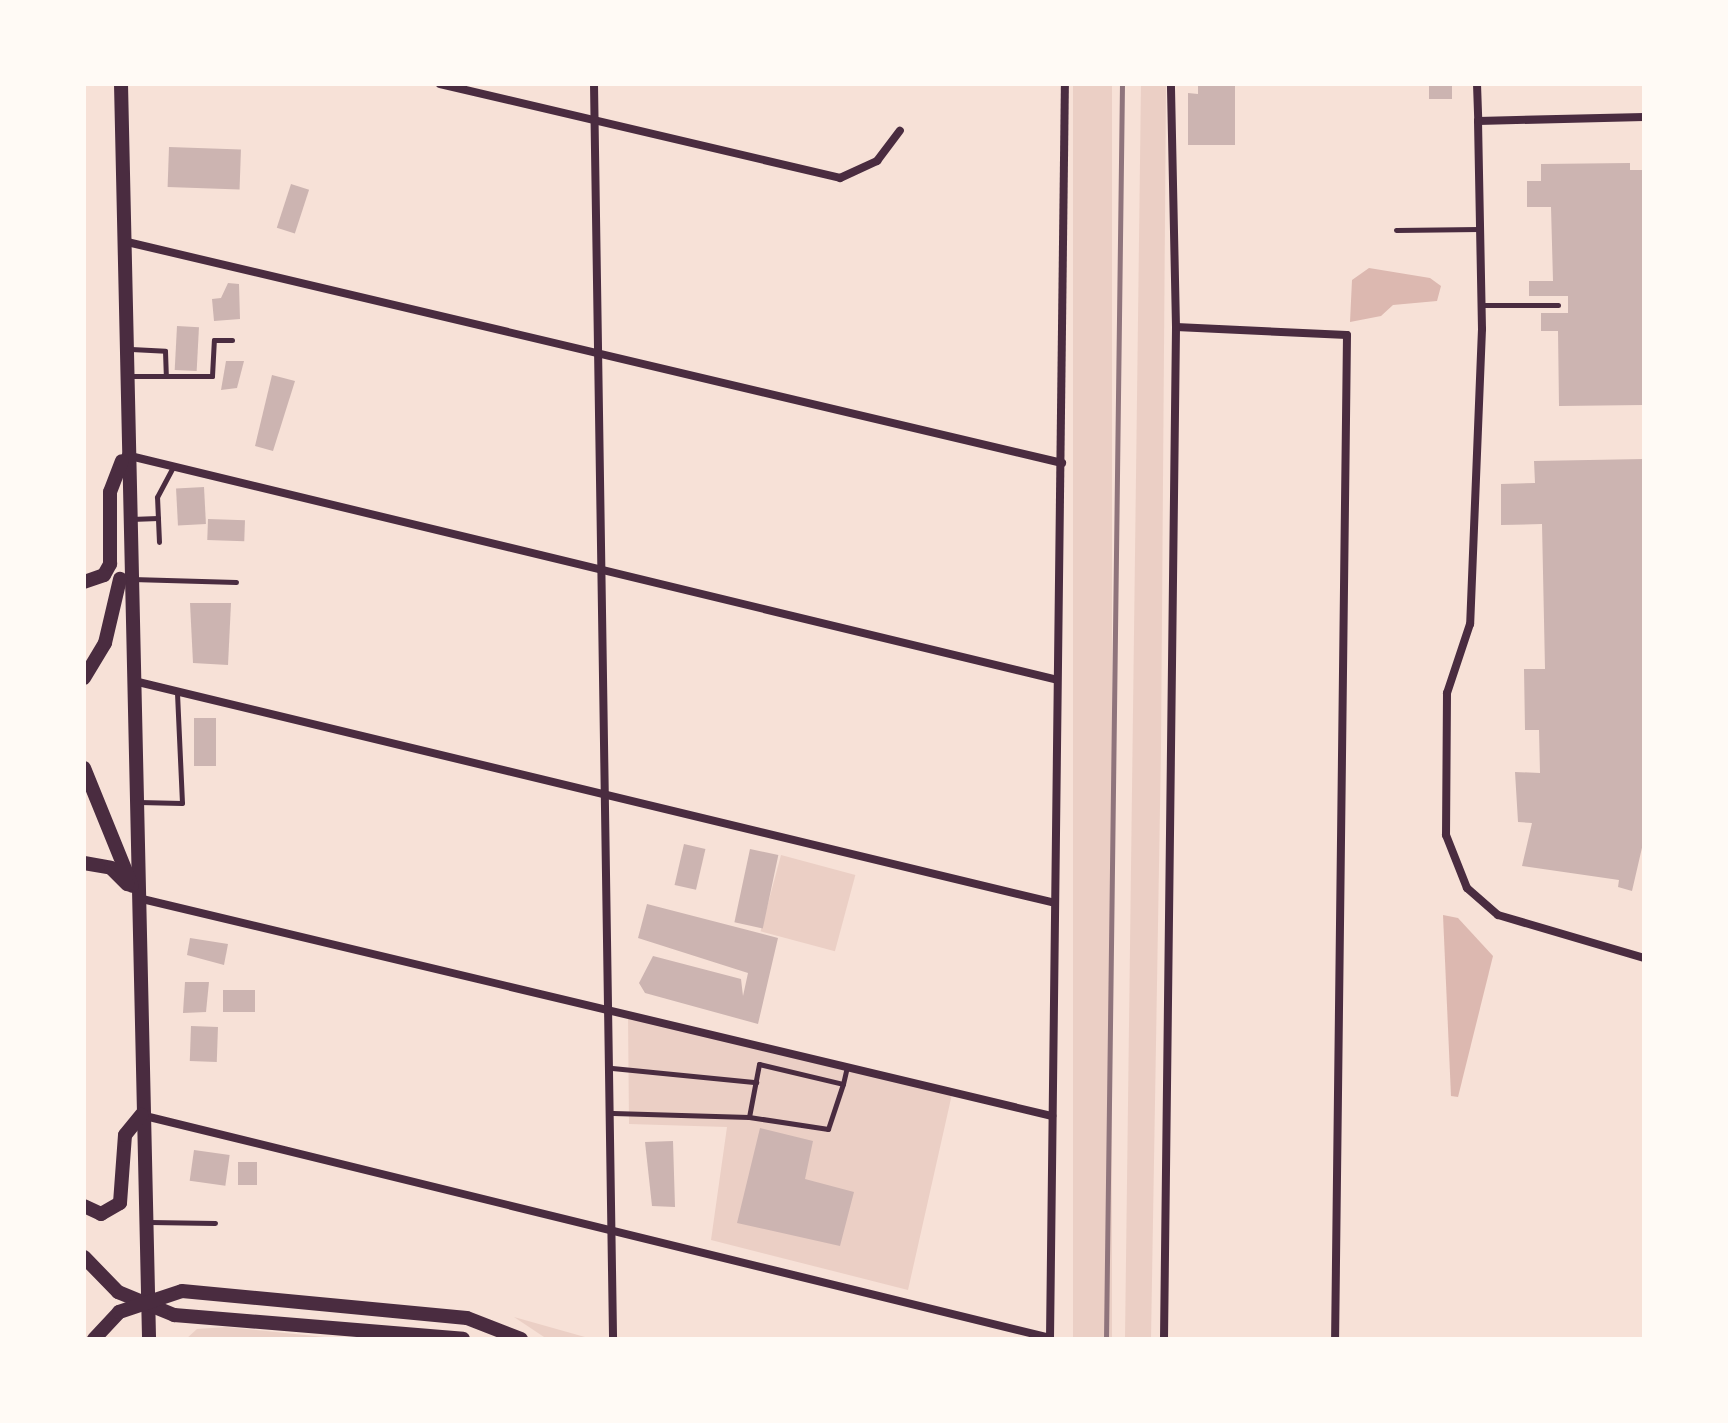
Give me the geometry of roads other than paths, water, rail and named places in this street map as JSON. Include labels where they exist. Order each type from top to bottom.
[{"type":"main road","points":[[121,84],[127,579],[149,1339]]},
{"type":"main road","points":[[84,582],[104,575],[110,564],[110,492],[125,454]]},
{"type":"main road","points":[[84,678],[115,617],[126,526]]},
{"type":"main road","points":[[84,768],[137,897]]},
{"type":"main road","points":[[84,863],[111,868],[137,897]]},
{"type":"main road","points":[[84,1206],[101,1214],[120,1203],[125,1135],[141,1115]]},
{"type":"main road","points":[[84,1257],[118,1292],[148,1300],[174,1315],[463,1339]]},
{"type":"main road","points":[[94,1339],[119,1312],[182,1291],[467,1318],[521,1339]]},
{"type":"street","points":[[440,84],[840,178],[877,161],[900,131]]},
{"type":"street","points":[[594,84],[609,792],[613,1339]]},
{"type":"street","points":[[141,1115],[1050,1339],[1051,902],[1054,679],[1062,463],[1065,84]]},
{"type":"street","points":[[1164,1339],[1176,327],[1171,84]]},
{"type":"street","points":[[1477,84],[1481,305],[1470,624],[1447,693],[1446,835],[1467,888],[1498,915],[1644,958]]},
{"type":"street","points":[[1478,121],[1644,117]]},
{"type":"street","points":[[123,241],[1062,463]]},
{"type":"street","points":[[1176,327],[1347,335],[1335,1339]]},
{"type":"street","points":[[125,454],[1054,679]]},
{"type":"street","points":[[130,680],[609,792],[1051,902]]},
{"type":"street","points":[[137,897],[1052,1116]]},
{"type":"lane","points":[[1396,230],[1479,229]]},
{"type":"lane","points":[[1481,305],[1558,305]]},
{"type":"lane","points":[[125,376],[212,376],[214,340],[232,340]]},
{"type":"lane","points":[[124,349],[162,349],[166,375]]},
{"type":"lane","points":[[159,542],[157,497],[174,464]]},
{"type":"lane","points":[[126,526],[158,518]]},
{"type":"lane","points":[[127,579],[236,582]]},
{"type":"lane","points":[[134,802],[182,803],[177,691]]},
{"type":"lane","points":[[749,1117],[759,1064],[843,1084]]},
{"type":"lane","points":[[613,1113],[749,1117],[828,1129],[847,1067]]},
{"type":"lane","points":[[612,1068],[756,1082]]},
{"type":"lane","points":[[145,1222],[215,1223]]},
{"type":"railway","points":[[1106,1339],[1122,84]]}]
